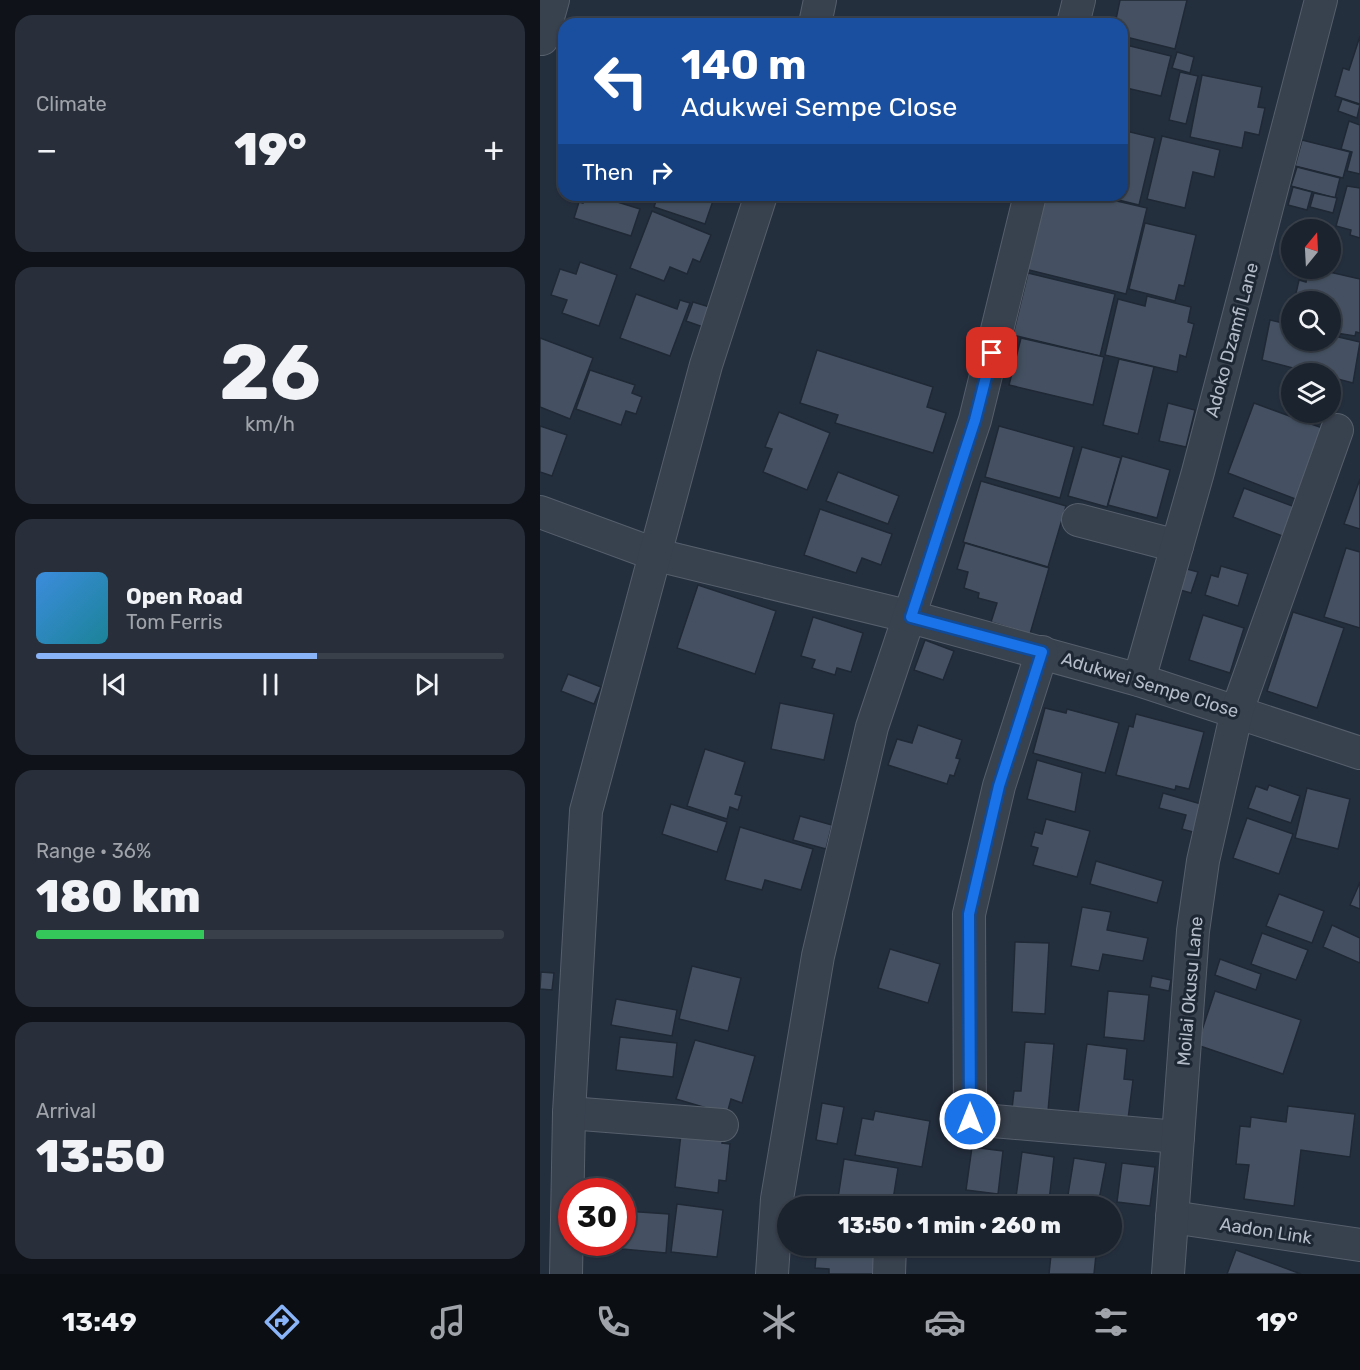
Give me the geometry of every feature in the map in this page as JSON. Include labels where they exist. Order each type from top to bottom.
[{"type":"street","points":[[542,39],[553,0]]},
{"type":"street","points":[[816,18],[820,0]]},
{"type":"street","points":[[1074,18],[1079,0]]},
{"type":"street","name":"Adoko Dzamfi Lane","points":[[1139,680],[1177,546],[1321,0]]},
{"type":"street","points":[[566,1274],[569,1113],[586,811],[657,555],[706,365],[759,201]]},
{"type":"street","points":[[772,1274],[777,1199],[818,956],[872,727],[911,617],[975,420],[1029,201]]},
{"type":"street","name":"Moilai Okusu Lane","points":[[1168,1274],[1193,931],[1200,884],[1237,711],[1337,430]]},
{"type":"street","name":"Adukwei Sempe Close","points":[[540,512],[657,555],[911,617],[1042,652],[1237,711],[1360,753]]},
{"type":"street","points":[[1078,520],[1177,546]]},
{"type":"street","points":[[1042,652],[999,786],[969,914],[970,1119],[1178,1137]]},
{"type":"street","points":[[569,1113],[722,1125]]},
{"type":"street","name":"Aadon Link","points":[[1172,1217],[1360,1245]]},
{"type":"street","points":[[889,1274],[890,1256]]},
{"type":"building","points":[[1120,0],[1187,0],[1175,49],[1128,37],[1128,18],[1116,18]]},
{"type":"building","points":[[1360,36],[1360,104],[1335,96],[1343,68],[1349,70]]},
{"type":"building","points":[[1128,45],[1171,56],[1161,96],[1128,88]]},
{"type":"building","points":[[1177,52],[1194,57],[1190,73],[1172,68]]},
{"type":"building","points":[[1180,72],[1198,76],[1186,124],[1169,120]]},
{"type":"building","points":[[1202,75],[1262,87],[1258,107],[1265,108],[1259,135],[1245,132],[1242,148],[1190,137]]},
{"type":"building","points":[[1342,99],[1360,105],[1357,118],[1338,111]]},
{"type":"building","points":[[1349,121],[1360,125],[1360,174],[1347,171],[1352,152],[1341,149]]},
{"type":"building","points":[[1128,131],[1155,138],[1139,205],[1123,201],[1128,201]]},
{"type":"building","points":[[1162,136],[1220,150],[1214,177],[1193,172],[1185,208],[1147,199]]},
{"type":"building","points":[[1302,140],[1350,152],[1343,178],[1295,166]]},
{"type":"building","points":[[1297,167],[1340,178],[1335,198],[1291,186]]},
{"type":"building","points":[[1347,186],[1360,188],[1360,238],[1350,235],[1351,230],[1341,227],[1341,219],[1338,219]]},
{"type":"building","points":[[1293,187],[1312,192],[1307,210],[1288,205]]},
{"type":"building","points":[[1314,193],[1337,198],[1333,213],[1310,207]]},
{"type":"building","points":[[584,201],[614,201],[640,209],[631,236],[574,218],[579,202],[583,203]]},
{"type":"building","points":[[656,201],[713,201],[705,224],[654,207]]},
{"type":"building","points":[[1042,201],[1117,201],[1147,208],[1126,294],[1025,269]]},
{"type":"building","points":[[652,211],[711,235],[700,262],[693,259],[687,274],[670,267],[664,281],[630,268]]},
{"type":"building","points":[[1145,223],[1196,235],[1184,286],[1179,285],[1175,301],[1129,289]]},
{"type":"building","points":[[580,262],[617,275],[599,326],[562,313],[567,300],[551,295],[560,269],[576,274]]},
{"type":"building","points":[[1028,273],[1115,294],[1100,356],[1013,335]]},
{"type":"building","points":[[1341,275],[1360,279],[1360,333],[1356,332],[1355,336],[1341,334],[1341,291],[1296,291],[1299,280],[1306,282],[1307,279],[1341,279]]},
{"type":"building","points":[[636,294],[677,309],[680,300],[690,303],[670,356],[620,338]]},
{"type":"building","points":[[1147,296],[1191,307],[1188,322],[1194,324],[1186,357],[1180,355],[1177,372],[1105,355],[1118,299],[1145,306]]},
{"type":"building","points":[[693,302],[713,308],[706,328],[686,321]]},
{"type":"building","points":[[1270,320],[1281,322],[1281,351],[1341,351],[1341,338],[1360,342],[1353,383],[1341,380],[1341,363],[1281,363],[1281,365],[1262,360]]},
{"type":"building","points":[[540,338],[593,358],[570,419],[540,407]]},
{"type":"building","points":[[1021,338],[1104,357],[1093,405],[1009,385]]},
{"type":"building","points":[[817,350],[933,387],[927,407],[946,413],[933,453],[835,423],[838,415],[800,403]]},
{"type":"building","points":[[1119,359],[1154,367],[1138,434],[1103,425]]},
{"type":"building","points":[[590,370],[635,385],[632,393],[642,397],[636,414],[626,411],[621,425],[576,409]]},
{"type":"building","points":[[1168,403],[1195,410],[1186,447],[1159,441]]},
{"type":"building","points":[[1254,403],[1281,413],[1281,423],[1309,423],[1325,429],[1298,500],[1228,473]]},
{"type":"building","points":[[779,412],[830,433],[807,490],[763,472],[772,449],[765,447]]},
{"type":"building","points":[[540,426],[567,435],[552,476],[540,472]]},
{"type":"building","points":[[999,426],[1074,447],[1060,498],[985,477]]},
{"type":"building","points":[[1082,447],[1121,458],[1107,507],[1068,496]]},
{"type":"building","points":[[1122,456],[1170,470],[1157,518],[1108,505]]},
{"type":"building","points":[[838,472],[899,496],[888,524],[826,501]]},
{"type":"building","points":[[1360,479],[1360,529],[1344,524]]},
{"type":"building","points":[[981,481],[1066,506],[1048,567],[963,542]]},
{"type":"building","points":[[1244,488],[1303,510],[1285,537],[1233,517]]},
{"type":"building","points":[[820,509],[892,534],[881,565],[862,558],[856,573],[804,555]]},
{"type":"building","points":[[965,543],[1049,568],[1030,634],[991,622],[997,603],[978,598],[979,593],[964,588],[968,572],[957,569]]},
{"type":"building","points":[[1346,548],[1360,552],[1360,628],[1324,617]]},
{"type":"building","points":[[1221,566],[1248,574],[1238,606],[1205,595],[1211,575],[1218,577]]},
{"type":"building","points":[[1187,569],[1198,572],[1191,593],[1180,590]]},
{"type":"building","points":[[698,585],[776,611],[755,674],[677,648]]},
{"type":"building","points":[[1293,612],[1344,628],[1317,708],[1267,691]]},
{"type":"building","points":[[1203,615],[1244,628],[1230,673],[1189,660]]},
{"type":"building","points":[[813,617],[863,633],[851,672],[837,668],[835,675],[812,668],[815,660],[801,656]]},
{"type":"building","points":[[925,640],[954,651],[943,680],[914,670]]},
{"type":"building","points":[[568,674],[601,687],[594,704],[561,691]]},
{"type":"building","points":[[780,703],[834,714],[824,760],[771,749]]},
{"type":"building","points":[[1045,708],[1066,713],[1067,709],[1119,723],[1105,773],[1033,753]]},
{"type":"building","points":[[1136,714],[1204,732],[1189,789],[1176,786],[1175,790],[1116,775],[1129,726],[1133,727]]},
{"type":"building","points":[[918,725],[962,740],[956,758],[960,759],[954,776],[950,775],[947,784],[888,765],[897,739],[912,743]]},
{"type":"building","points":[[705,749],[745,762],[735,794],[742,796],[738,810],[730,807],[727,819],[687,806]]},
{"type":"building","points":[[1037,760],[1082,773],[1075,812],[1027,799]]},
{"type":"building","points":[[1269,785],[1300,796],[1291,823],[1248,808],[1256,786],[1267,790]]},
{"type":"building","points":[[1307,788],[1350,799],[1338,849],[1295,838]]},
{"type":"building","points":[[1163,793],[1208,806],[1200,834],[1182,829],[1186,815],[1159,808]]},
{"type":"building","points":[[671,804],[727,822],[717,852],[662,834]]},
{"type":"building","points":[[800,816],[832,825],[826,849],[793,840]]},
{"type":"building","points":[[1247,818],[1293,834],[1279,874],[1233,858]]},
{"type":"building","points":[[1046,819],[1090,831],[1077,877],[1033,865],[1038,848],[1031,846],[1035,832],[1042,834]]},
{"type":"building","points":[[740,827],[813,849],[801,890],[765,880],[762,890],[725,880]]},
{"type":"building","points":[[1096,861],[1163,881],[1157,903],[1090,884]]},
{"type":"building","points":[[1360,882],[1360,909],[1350,905]]},
{"type":"building","points":[[1279,894],[1324,911],[1312,943],[1266,926]]},
{"type":"building","points":[[1082,907],[1111,912],[1107,930],[1148,938],[1143,961],[1103,954],[1099,971],[1071,966]]},
{"type":"building","points":[[1332,925],[1360,938],[1360,963],[1323,947]]},
{"type":"building","points":[[1262,933],[1308,950],[1296,980],[1251,964]]},
{"type":"building","points":[[1015,942],[1049,943],[1045,1014],[1012,1012]]},
{"type":"building","points":[[890,949],[940,964],[928,1003],[878,988]]},
{"type":"building","points":[[1220,959],[1261,974],[1256,990],[1215,975]]},
{"type":"building","points":[[692,966],[741,978],[728,1031],[679,1019]]},
{"type":"building","points":[[541,972],[554,973],[552,990],[540,989]]},
{"type":"building","points":[[1152,976],[1171,980],[1169,991],[1150,987]]},
{"type":"building","points":[[1108,991],[1149,995],[1144,1041],[1104,1037]]},
{"type":"building","points":[[1215,991],[1301,1020],[1283,1074],[1197,1045]]},
{"type":"building","points":[[616,999],[677,1010],[672,1036],[611,1025]]},
{"type":"building","points":[[620,1037],[677,1043],[673,1077],[616,1070]]},
{"type":"building","points":[[695,1040],[755,1056],[742,1103],[731,1099],[727,1114],[676,1099]]},
{"type":"building","points":[[1025,1042],[1054,1044],[1048,1111],[1012,1109],[1014,1091],[1021,1091]]},
{"type":"building","points":[[1087,1044],[1127,1049],[1124,1079],[1133,1080],[1128,1119],[1078,1113]]},
{"type":"building","points":[[822,1103],[844,1107],[837,1144],[816,1140]]},
{"type":"building","points":[[1288,1106],[1355,1114],[1350,1157],[1301,1150],[1294,1206],[1244,1199],[1249,1165],[1236,1164],[1240,1126],[1250,1127],[1251,1117],[1286,1122]]},
{"type":"building","points":[[875,1111],[930,1121],[922,1167],[855,1155],[862,1118],[873,1120]]},
{"type":"building","points":[[682,1125],[724,1131],[722,1143],[730,1144],[726,1181],[719,1180],[718,1193],[675,1187]]},
{"type":"building","points":[[972,1147],[1003,1151],[998,1194],[966,1190]]},
{"type":"building","points":[[1022,1152],[1054,1157],[1050,1196],[1016,1196]]},
{"type":"building","points":[[1074,1158],[1106,1163],[1100,1196],[1068,1196]]},
{"type":"building","points":[[844,1159],[898,1168],[894,1196],[838,1196]]},
{"type":"building","points":[[1122,1163],[1155,1167],[1150,1206],[1122,1203],[1122,1196],[1118,1196]]},
{"type":"building","points":[[677,1204],[723,1210],[717,1257],[671,1252]]},
{"type":"building","points":[[636,1212],[669,1214],[666,1253],[636,1250]]},
{"type":"building","points":[[1236,1250],[1301,1274],[1227,1274]]},
{"type":"building","points":[[816,1256],[878,1256],[877,1274],[829,1274],[829,1269],[815,1268]]},
{"type":"building","points":[[1051,1256],[1096,1256],[1094,1274],[1049,1274]]},
{"type":"route","points":[[970,1119],[969,914],[999,786],[1042,652],[911,617],[975,420],[992,353]]}]
